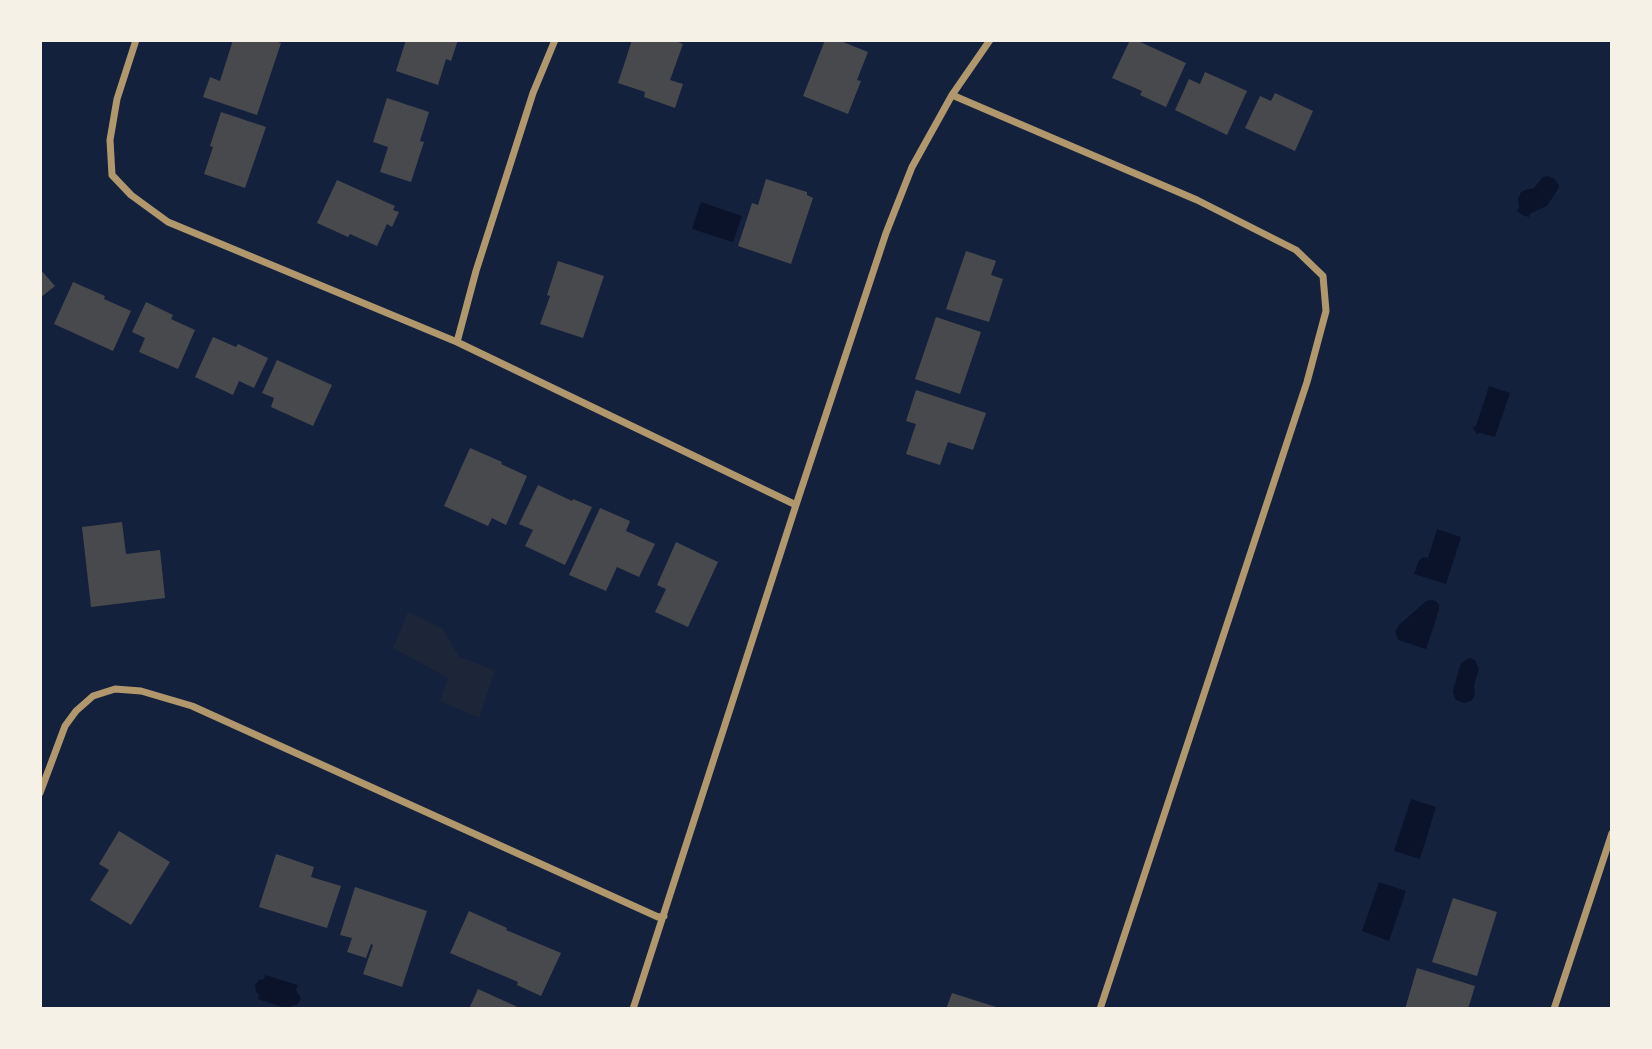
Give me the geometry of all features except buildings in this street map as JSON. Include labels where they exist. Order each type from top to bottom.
[{"type":"street","points":[[136,40],[117,99],[110,140],[113,175],[131,195],[168,222],[457,342],[796,505]]},
{"type":"street","points":[[457,342],[476,271],[533,93],[555,40]]},
{"type":"street","points":[[634,1009],[886,233],[912,167],[952,95],[990,40]]},
{"type":"street","points":[[952,95],[1197,201],[1296,250],[1323,276],[1326,311],[1307,382],[1100,1009]]},
{"type":"street","points":[[40,793],[65,726],[76,712],[93,696],[115,689],[141,691],[192,706],[658,917],[664,916]]},
{"type":"street","points":[[1554,1009],[1612,833]]},
{"type":"shaded area","points":[[1543,177],[1555,179],[1558,189],[1547,206],[1531,213],[1529,217],[1522,215],[1517,211],[1521,192],[1534,188]]},
{"type":"shaded area","points":[[701,202],[742,216],[733,242],[692,229]]},
{"type":"shaded area","points":[[1489,386],[1510,393],[1495,437],[1476,434],[1473,427],[1476,426]]},
{"type":"shaded area","points":[[1437,529],[1461,537],[1446,584],[1414,574],[1419,560],[1428,558]]},
{"type":"shaded area","points":[[1426,601],[1436,601],[1439,610],[1426,649],[1398,640],[1395,631],[1400,624]]},
{"type":"shaded area","points":[[408,612],[443,629],[459,657],[495,670],[479,718],[440,701],[448,678],[393,648]]},
{"type":"shaded area","points":[[1469,658],[1475,660],[1479,669],[1474,685],[1475,695],[1471,701],[1464,703],[1456,700],[1453,690],[1461,663]]},
{"type":"shaded area","points":[[1411,799],[1436,807],[1420,859],[1394,851]]},
{"type":"shaded area","points":[[1379,882],[1406,891],[1389,941],[1362,931]]},
{"type":"shaded area","points":[[265,975],[298,985],[296,990],[301,998],[298,1004],[288,1009],[258,999],[255,985],[264,979]]}]
